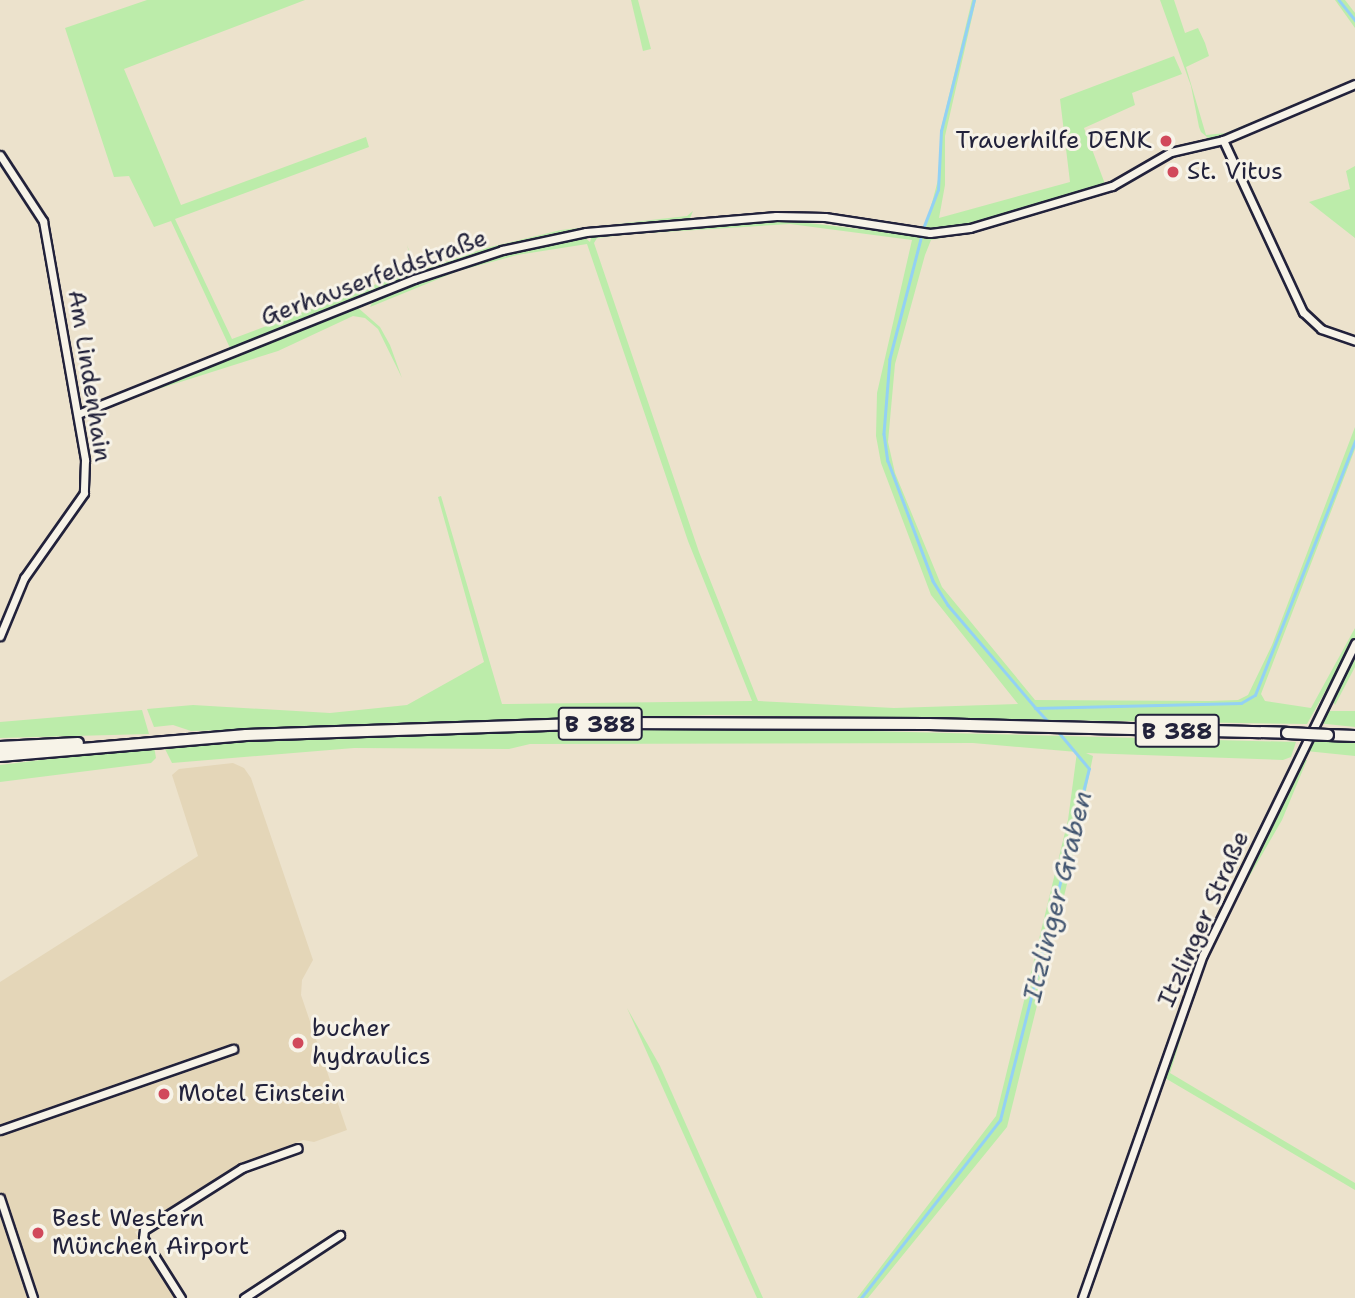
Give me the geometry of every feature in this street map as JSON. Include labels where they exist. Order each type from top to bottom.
[{"type":"main road","name":"B 388","points":[[0,756],[170,739],[603,724],[1012,726],[1355,736]]},
{"type":"main road","name":"B 388","points":[[0,747],[106,744]]},
{"type":"street","name":"Gerhauserfeldstraße","points":[[78,414],[414,279],[538,242],[586,232],[776,216],[825,217],[923,233],[953,231],[1090,194],[1171,152],[1223,140],[1355,84]]},
{"type":"street","points":[[1223,140],[1303,312],[1321,329],[1355,341]]},
{"type":"street","name":"Am Lindenhain","points":[[0,636],[24,578],[84,493],[78,414],[65,366],[43,221],[1,159]]},
{"type":"street","name":"Itzlinger Straße","points":[[1082,1298],[1203,955],[1305,738],[1355,643]]},
{"type":"street","points":[[0,1130],[233,1049]]},
{"type":"street","points":[[181,1298],[143,1238],[144,1230],[242,1168],[298,1148]]},
{"type":"street","points":[[0,1198],[33,1298]]},
{"type":"street","points":[[244,1298],[340,1235]]},
{"type":"shaded area","points":[[233,763],[244,768],[251,778],[313,960],[302,980],[301,995],[347,1130],[314,1142],[303,1140],[242,1164],[135,1232],[175,1298],[0,1298],[0,982],[198,856],[172,775],[179,769]]},
{"type":"green space","points":[[147,0],[305,0],[124,69],[181,205],[366,137],[369,147],[175,219],[232,339],[406,273],[407,260],[408,278],[230,348],[171,221],[154,227],[129,176],[114,177],[65,28]]},
{"type":"green space","points":[[631,0],[638,0],[651,49],[643,51]]},
{"type":"green space","points":[[972,0],[976,0],[945,136],[945,185],[939,218],[1070,182],[1060,99],[1174,56],[1182,74],[1132,93],[1135,105],[1084,128],[1105,184],[972,224],[925,229],[938,180],[941,129]]},
{"type":"green space","points":[[1160,0],[1174,0],[1185,33],[1198,28],[1205,43],[1209,56],[1186,67],[1206,135],[1226,133],[1355,79],[1255,123],[1210,139],[1201,132],[1199,127],[1191,86]]},
{"type":"green space","points":[[1335,0],[1345,0],[1355,13],[1355,28]]},
{"type":"green space","points":[[1355,166],[1355,238],[1309,202],[1350,189],[1346,171]]},
{"type":"green space","points":[[693,211],[690,218],[611,224],[687,216]]},
{"type":"green space","points":[[783,220],[919,236],[958,235],[931,240],[925,255],[895,364],[888,442],[895,473],[942,587],[1035,700],[1209,701],[1238,700],[1248,695],[1272,645],[1355,427],[1355,449],[1261,694],[1265,701],[1311,708],[1355,628],[1355,638],[1307,724],[711,715],[191,731],[173,725],[154,727],[147,709],[193,705],[330,713],[407,705],[484,662],[438,497],[441,496],[502,704],[752,701],[688,541],[587,244],[517,255],[458,271],[370,307],[374,299],[439,274],[546,244],[584,237],[590,242],[592,235]],"holes":[[[790,224],[912,240],[877,393],[876,436],[881,463],[931,595],[1018,704],[894,708],[758,701],[699,552],[594,243],[597,238],[633,234]]]},
{"type":"green space","points":[[601,226],[531,239],[415,274],[407,245],[417,272],[486,248],[561,230]]},
{"type":"green space","points":[[356,306],[380,327],[402,378],[378,329],[365,318],[353,316],[278,351],[111,404]]},
{"type":"green space","points":[[1355,649],[1355,667],[1335,705],[1331,697]]},
{"type":"green space","points":[[142,710],[149,734],[0,738],[0,722]]},
{"type":"green space","points":[[1324,711],[1355,711],[1355,727],[1317,723]]},
{"type":"green space","points":[[713,727],[1296,742],[1291,757],[1283,760],[1086,753],[1093,756],[1068,880],[1007,1127],[868,1298],[857,1298],[996,1116],[1068,820],[1077,752],[973,743],[530,744],[509,749],[354,748],[172,763],[163,745],[514,730]]},
{"type":"green space","points":[[1355,741],[1355,756],[1306,751],[1309,742]]},
{"type":"green space","points":[[154,746],[156,758],[151,763],[0,782],[0,765]]},
{"type":"green space","points":[[1307,760],[1282,820],[1230,910],[1201,973],[1170,1073],[1355,1183],[1355,1190],[1165,1078],[1200,971],[1217,932],[1300,761]]},
{"type":"green space","points":[[627,1008],[660,1066],[763,1298],[757,1298]]},
{"type":"waterway","points":[[924,226],[938,190],[941,131],[974,0]]},
{"type":"waterway","name":"Itzlinger Graben","points":[[1339,0],[1355,20]]},
{"type":"waterway","points":[[921,239],[890,359],[884,434],[888,461],[933,581],[948,605],[1035,707]]},
{"type":"waterway","name":"Itzlinger Graben","points":[[1048,722],[1035,708],[1241,703],[1255,695],[1355,441]]},
{"type":"waterway","name":"Itzlinger Graben","points":[[861,1298],[1000,1120],[1089,769],[1058,732]]},
{"type":"place","name":"Trauerhilfe DENK","points":[[1166,141]]},
{"type":"place","name":"St. Vitus","points":[[1173,172]]},
{"type":"place","name":"bucher hydraulics","points":[[298,1043]]},
{"type":"place","name":"Motel Einstein","points":[[164,1094]]},
{"type":"place","name":"Best Western München Airport","points":[[38,1233]]}]
